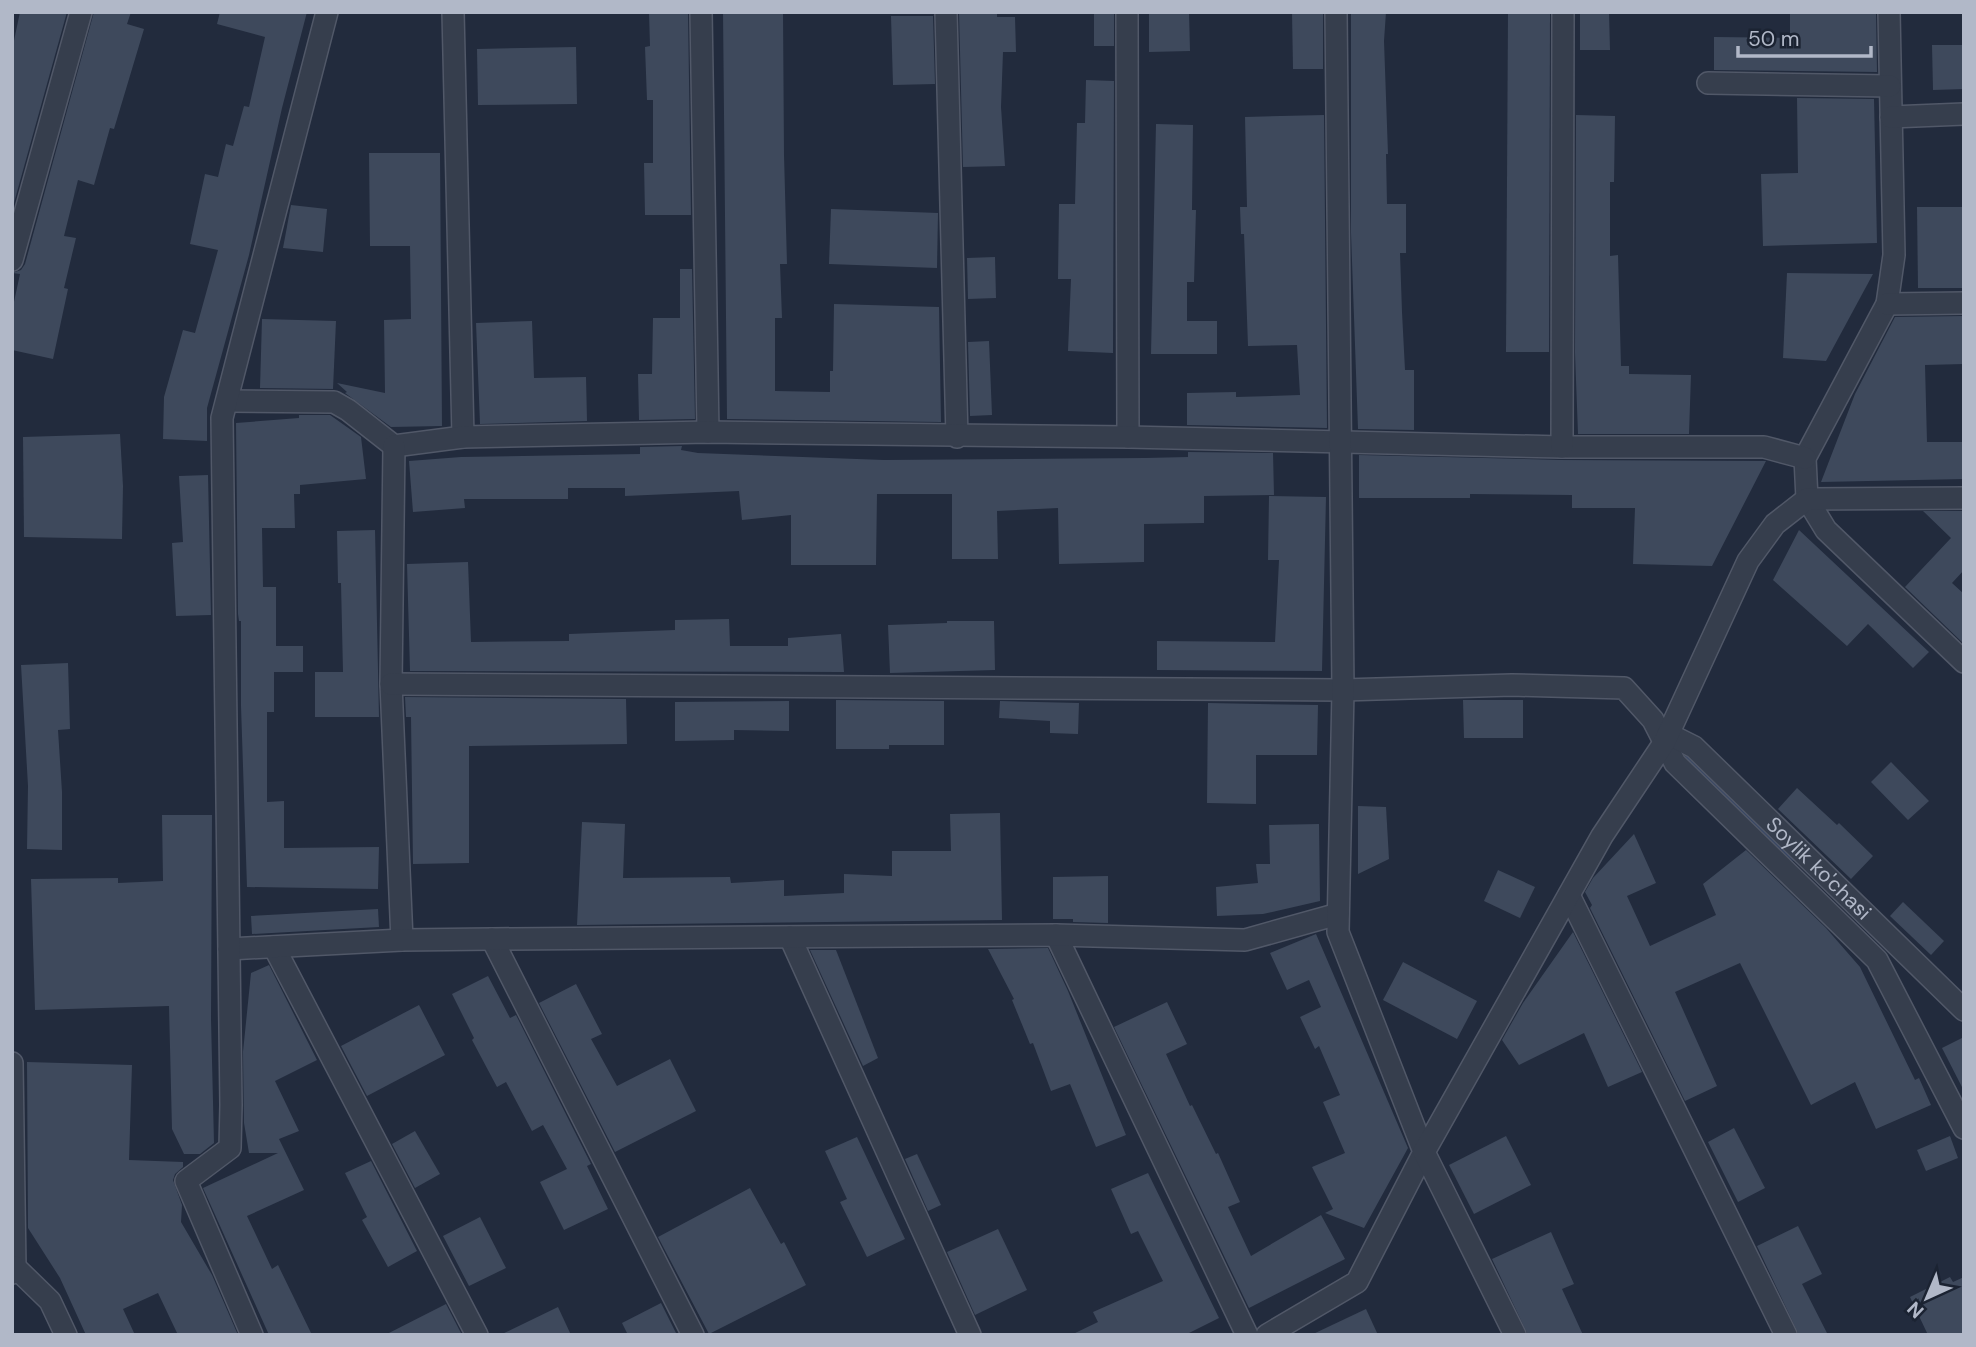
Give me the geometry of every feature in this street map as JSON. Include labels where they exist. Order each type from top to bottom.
[{"type":"street","points":[[12,260],[81,12]]},
{"type":"street","points":[[252,1335],[186,1181],[230,1148],[222,418],[327,12]]},
{"type":"street","points":[[453,12],[463,437]]},
{"type":"street","points":[[701,12],[708,432]]},
{"type":"street","points":[[946,12],[957,437]]},
{"type":"street","points":[[1127,12],[1128,438]]},
{"type":"street","points":[[1336,12],[1343,690],[1338,932],[1424,1152],[1515,1335]]},
{"type":"street","points":[[1562,447],[1563,12]]},
{"type":"street","points":[[1889,12],[1894,255],[1887,304],[1805,458],[1807,499],[1826,530],[1964,662]]},
{"type":"street","points":[[1708,83],[1890,86]]},
{"type":"street","points":[[1891,117],[1964,114]]},
{"type":"street","points":[[1887,304],[1964,303]]},
{"type":"street","points":[[227,401],[334,402],[394,446],[463,437],[708,432],[1562,447],[1764,447],[1805,458]]},
{"type":"street","points":[[394,446],[391,684],[402,940]]},
{"type":"street","points":[[1267,1335],[1357,1282],[1424,1152],[1602,836],[1666,738],[1748,561],[1775,524],[1807,499],[1964,498]]},
{"type":"street","points":[[391,684],[1343,690],[1512,685],[1624,688],[1666,738],[1675,763],[1877,960],[1964,1128]]},
{"type":"street","name":"Soylik ko'chasi","points":[[1666,738],[1694,747],[1964,1010]]},
{"type":"street","points":[[1569,895],[1786,1335]]},
{"type":"street","points":[[229,949],[402,940],[492,939],[1056,935],[1245,940],[1338,914]]},
{"type":"street","points":[[1056,935],[1247,1335]]},
{"type":"street","points":[[790,937],[970,1335]]},
{"type":"street","points":[[492,939],[693,1335]]},
{"type":"street","points":[[1877,960],[1894,943]]},
{"type":"street","points":[[274,947],[477,1335]]},
{"type":"street","points":[[12,1063],[13,1270],[50,1301],[66,1335]]},
{"type":"building","points":[[20,12],[67,12],[12,210],[12,50]]},
{"type":"building","points":[[94,12],[131,12],[127,24],[144,29],[114,129],[110,128],[94,185],[78,180],[64,236],[76,238],[64,288],[68,289],[53,359],[12,350],[12,311],[20,274],[12,273],[21,270],[25,264]]},
{"type":"building","points":[[220,12],[307,12],[249,255],[207,408],[207,441],[163,439],[164,397],[183,330],[195,333],[218,250],[190,244],[205,174],[218,177],[226,144],[233,146],[244,106],[249,107],[265,37],[217,24]]},
{"type":"building","points":[[649,12],[688,12],[691,215],[645,215],[644,163],[653,163],[653,100],[647,100],[645,47],[650,46]]},
{"type":"building","points":[[723,12],[783,12],[787,264],[780,264],[782,318],[775,318],[775,391],[830,392],[834,304],[939,307],[941,422],[727,419]]},
{"type":"building","points":[[959,12],[997,12],[997,17],[1015,17],[1016,52],[1003,52],[1001,107],[1005,166],[963,167]]},
{"type":"building","points":[[1094,12],[1114,12],[1114,46],[1094,46]]},
{"type":"building","points":[[1149,12],[1189,12],[1190,51],[1149,52]]},
{"type":"building","points":[[1292,12],[1323,12],[1323,69],[1293,69]]},
{"type":"building","points":[[1351,12],[1386,12],[1384,41],[1387,204],[1406,204],[1406,253],[1400,253],[1402,312],[1405,370],[1414,370],[1414,430],[1358,429],[1351,233]]},
{"type":"building","points":[[1508,12],[1550,12],[1549,352],[1506,352]]},
{"type":"building","points":[[1580,12],[1609,12],[1610,50],[1580,50]]},
{"type":"building","points":[[1790,12],[1876,12],[1877,72],[1714,70],[1714,37],[1790,38]]},
{"type":"building","points":[[891,16],[933,16],[935,84],[893,85]]},
{"type":"building","points":[[1932,45],[1964,45],[1964,89],[1933,90]]},
{"type":"building","points":[[576,47],[577,104],[478,105],[477,49]]},
{"type":"building","points":[[1086,80],[1114,81],[1113,353],[1068,351],[1071,279],[1058,279],[1059,204],[1075,204],[1077,123],[1085,123]]},
{"type":"building","points":[[1797,98],[1874,99],[1877,243],[1763,246],[1761,174],[1798,173]]},
{"type":"building","points":[[1324,115],[1327,428],[1187,425],[1187,393],[1236,392],[1236,397],[1300,395],[1297,345],[1248,346],[1244,234],[1241,234],[1240,207],[1247,207],[1245,117]]},
{"type":"building","points":[[1576,115],[1615,116],[1614,182],[1610,182],[1610,256],[1618,255],[1621,366],[1629,366],[1629,374],[1691,375],[1689,434],[1578,434],[1575,353]]},
{"type":"building","points":[[1156,124],[1193,125],[1192,210],[1196,210],[1194,282],[1187,282],[1187,321],[1217,321],[1217,354],[1151,354]]},
{"type":"building","points":[[369,153],[440,153],[442,426],[391,427],[345,393],[347,392],[337,383],[385,393],[384,320],[411,319],[410,246],[370,246]]},
{"type":"building","points":[[291,205],[327,209],[323,252],[283,248]]},
{"type":"building","points":[[1917,207],[1964,207],[1964,288],[1918,288]]},
{"type":"building","points":[[831,209],[938,213],[937,268],[829,264]]},
{"type":"building","points":[[995,257],[996,298],[968,299],[967,258]]},
{"type":"building","points":[[680,269],[692,269],[695,419],[639,420],[638,374],[652,374],[653,318],[680,318]]},
{"type":"building","points":[[1787,273],[1873,274],[1826,361],[1783,358]]},
{"type":"building","points":[[1964,316],[1964,364],[1925,365],[1927,442],[1964,442],[1964,479],[1821,482],[1855,394],[1895,317]]},
{"type":"building","points":[[262,319],[336,321],[333,389],[260,388]]},
{"type":"building","points":[[532,321],[534,378],[586,377],[587,421],[480,424],[476,323]]},
{"type":"building","points":[[989,341],[992,415],[970,416],[968,342]]},
{"type":"building","points":[[299,415],[330,415],[361,437],[366,479],[300,485],[300,494],[294,494],[295,528],[262,528],[263,587],[276,587],[276,646],[303,646],[303,672],[274,672],[274,712],[267,712],[267,802],[284,801],[284,848],[379,847],[378,889],[247,887],[241,621],[238,614],[236,423],[299,418]]},
{"type":"building","points":[[120,434],[122,539],[24,537],[23,437]]},
{"type":"building","points":[[682,446],[681,450],[698,453],[884,460],[1145,458],[1188,457],[1188,452],[1273,453],[1274,495],[1204,496],[1204,523],[1144,524],[1144,562],[1059,564],[1058,508],[997,511],[998,559],[952,559],[952,494],[877,494],[876,565],[791,565],[791,515],[742,520],[739,491],[625,496],[625,488],[568,488],[568,499],[464,499],[465,508],[413,512],[409,461],[461,457],[640,454],[640,447]]},
{"type":"building","points":[[1359,455],[1766,461],[1712,566],[1633,564],[1635,508],[1572,508],[1572,495],[1470,494],[1470,498],[1359,498]]},
{"type":"building","points":[[208,475],[211,615],[176,616],[172,543],[183,542],[179,476]]},
{"type":"building","points":[[1269,496],[1326,497],[1322,671],[1157,670],[1157,641],[1275,642],[1279,560],[1268,560]]},
{"type":"building","points":[[1923,511],[1964,511],[1964,570],[1952,583],[1964,594],[1964,644],[1905,587],[1951,538]]},
{"type":"building","points":[[375,530],[379,717],[315,717],[315,672],[343,672],[337,531]]},
{"type":"building","points":[[1799,530],[1929,652],[1913,668],[1868,624],[1847,646],[1773,580]]},
{"type":"building","points":[[468,562],[471,642],[569,641],[569,634],[675,630],[675,620],[729,619],[730,646],[788,646],[788,638],[841,634],[844,672],[410,671],[407,564]]},
{"type":"building","points":[[994,621],[995,670],[890,673],[888,625]]},
{"type":"building","points":[[68,663],[70,729],[58,730],[62,850],[27,849],[28,786],[21,665]]},
{"type":"building","points":[[405,697],[626,699],[627,744],[469,746],[469,863],[413,864],[411,717],[406,717]]},
{"type":"building","points":[[836,700],[944,701],[944,745],[836,749]]},
{"type":"building","points":[[1463,700],[1523,700],[1523,738],[1464,738]]},
{"type":"building","points":[[789,701],[789,731],[734,730],[734,740],[675,741],[675,702]]},
{"type":"building","points":[[1000,701],[1079,703],[1078,734],[1050,733],[1050,721],[999,718]]},
{"type":"building","points":[[1208,703],[1318,705],[1317,755],[1256,755],[1256,804],[1207,803]]},
{"type":"building","points":[[1891,762],[1929,801],[1908,820],[1871,782]]},
{"type":"building","points":[[1797,788],[1873,856],[1851,879],[1778,809]]},
{"type":"building","points":[[1358,806],[1386,807],[1389,859],[1358,874]]},
{"type":"building","points":[[1000,813],[1002,920],[577,925],[582,822],[625,824],[623,878],[730,877],[731,883],[784,880],[784,896],[844,893],[844,874],[892,876],[892,851],[951,851],[950,814]]},
{"type":"building","points":[[162,815],[212,815],[211,1019],[214,1143],[200,1154],[184,1154],[172,1129],[169,1006],[35,1010],[31,879],[118,878],[118,883],[163,881]]},
{"type":"building","points":[[1319,824],[1320,901],[1263,914],[1217,916],[1216,887],[1258,883],[1256,864],[1270,864],[1269,825]]},
{"type":"building","points":[[1634,834],[1656,883],[1627,896],[1650,946],[1716,915],[1703,884],[1746,850],[1826,928],[1860,967],[1915,1080],[1919,1078],[1931,1105],[1876,1129],[1855,1082],[1811,1105],[1740,963],[1675,992],[1717,1086],[1685,1101],[1590,908],[1592,905],[1585,892],[1593,878]]},
{"type":"building","points":[[1498,870],[1535,887],[1520,918],[1484,901]]},
{"type":"building","points":[[1108,876],[1108,923],[1053,919],[1053,877]]},
{"type":"building","points":[[1903,902],[1944,941],[1931,955],[1890,916]]},
{"type":"building","points":[[378,909],[379,927],[252,934],[251,916]]},
{"type":"building","points":[[1573,932],[1642,1072],[1608,1087],[1584,1033],[1519,1065],[1502,1040],[1523,1003]]},
{"type":"building","points":[[1316,934],[1408,1148],[1364,1228],[1325,1213],[1333,1209],[1312,1167],[1345,1153],[1323,1102],[1340,1095],[1319,1046],[1315,1049],[1300,1017],[1321,1007],[1309,980],[1287,990],[1270,953]]},
{"type":"building","points":[[1048,948],[1126,1135],[1096,1147],[1070,1084],[1051,1091],[1033,1043],[1030,1044],[1012,1000],[1014,999],[988,949]]},
{"type":"building","points":[[810,950],[836,950],[878,1058],[863,1066]]},
{"type":"building","points":[[1403,962],[1477,1001],[1457,1039],[1383,1000]]},
{"type":"building","points":[[269,965],[317,1060],[275,1081],[299,1131],[279,1139],[304,1190],[247,1216],[272,1269],[278,1265],[312,1335],[269,1335],[203,1188],[278,1153],[249,1153],[244,1123],[243,1052],[251,973]]},
{"type":"building","points":[[488,976],[510,1018],[516,1015],[591,1164],[587,1166],[608,1209],[564,1230],[540,1182],[567,1169],[543,1125],[532,1131],[506,1082],[497,1087],[452,994]]},
{"type":"building","points":[[576,984],[602,1034],[591,1039],[617,1086],[670,1059],[696,1111],[615,1152],[539,1003]]},
{"type":"building","points":[[1167,1002],[1187,1044],[1166,1054],[1190,1106],[1192,1105],[1216,1154],[1218,1153],[1240,1202],[1228,1207],[1251,1256],[1321,1215],[1345,1259],[1249,1308],[1114,1027]]},
{"type":"building","points":[[419,1005],[445,1055],[367,1096],[341,1046]]},
{"type":"building","points":[[1964,1037],[1964,1091],[1942,1048]]},
{"type":"building","points":[[27,1062],[132,1065],[129,1160],[183,1162],[183,1167],[173,1180],[182,1205],[181,1222],[212,1275],[238,1335],[178,1335],[158,1293],[123,1309],[135,1335],[86,1335],[60,1278],[28,1228]]},
{"type":"building","points":[[1734,1128],[1765,1188],[1738,1202],[1708,1142]]},
{"type":"building","points":[[415,1131],[440,1174],[415,1188],[392,1144]]},
{"type":"building","points":[[1506,1136],[1531,1185],[1474,1214],[1449,1165]]},
{"type":"building","points":[[1950,1136],[1958,1158],[1926,1171],[1917,1150]]},
{"type":"building","points":[[857,1137],[905,1239],[867,1257],[840,1202],[847,1199],[825,1151]]},
{"type":"building","points":[[917,1154],[941,1205],[928,1211],[905,1159]]},
{"type":"building","points":[[371,1161],[417,1251],[388,1267],[362,1220],[367,1217],[345,1173]]},
{"type":"building","points":[[1148,1173],[1219,1318],[1185,1335],[1071,1335],[1098,1322],[1093,1312],[1163,1281],[1138,1231],[1131,1234],[1111,1189]]},
{"type":"building","points":[[750,1188],[781,1244],[784,1242],[806,1285],[709,1334],[658,1237]]},
{"type":"building","points":[[480,1217],[506,1268],[469,1286],[443,1236]]},
{"type":"building","points":[[1798,1226],[1822,1274],[1802,1284],[1828,1335],[1799,1335],[1757,1246]]},
{"type":"building","points":[[998,1229],[1027,1290],[975,1315],[947,1252]]},
{"type":"building","points":[[1551,1232],[1574,1284],[1562,1289],[1583,1335],[1528,1335],[1492,1259]]},
{"type":"building","points":[[1950,1277],[1953,1282],[1964,1277],[1964,1332],[1958,1335],[1928,1335],[1910,1297]]},
{"type":"building","points":[[661,1303],[677,1335],[628,1335],[622,1323]]},
{"type":"building","points":[[446,1304],[462,1335],[385,1335]]},
{"type":"building","points":[[558,1307],[571,1335],[500,1335]]},
{"type":"building","points":[[1366,1309],[1378,1335],[1311,1335]]},
{"type":"waterway","points":[[1687,758],[1793,858]]}]
